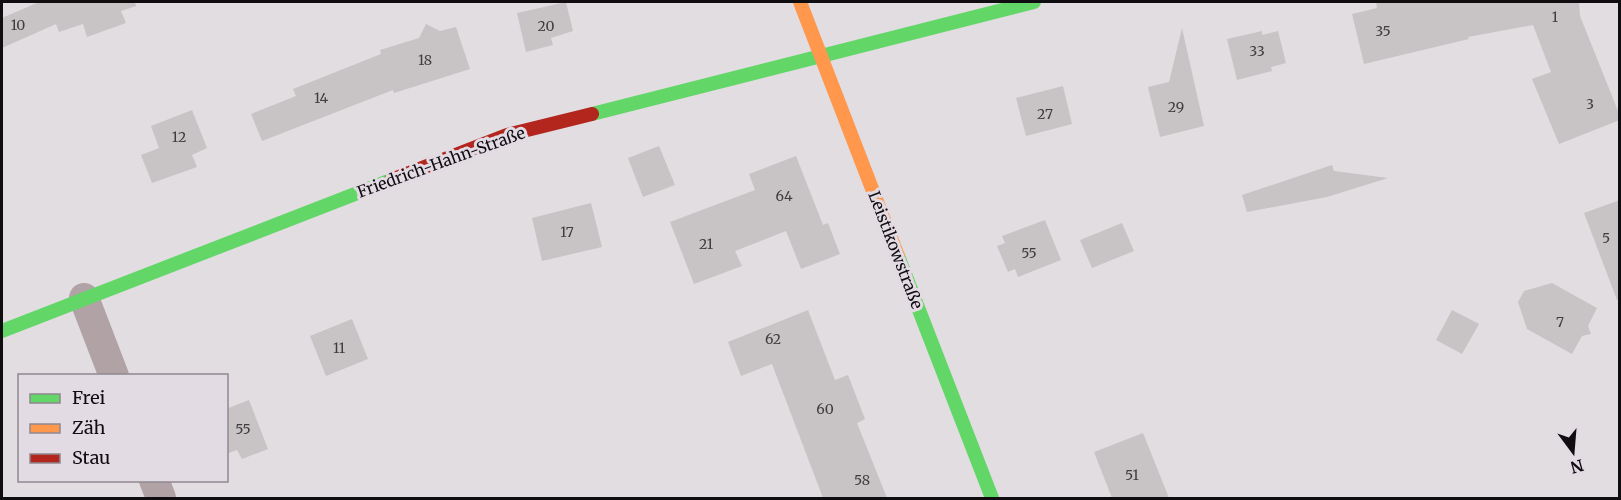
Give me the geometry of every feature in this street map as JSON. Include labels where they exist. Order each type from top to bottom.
[{"type":"street","name":"Leistikowstraße","points":[[800,2],[992,498]]},
{"type":"street","name":"Friedrich-Hahn-Straße","points":[[2,331],[507,135],[1034,2]]},
{"type":"street","points":[[84,298],[114,374]]},
{"type":"street","points":[[155,482],[161,498]]},
{"type":"building","points":[[39,2],[135,2],[136,6],[121,11],[126,23],[87,37],[83,24],[59,32],[56,24],[2,48],[2,18]]},
{"type":"building","points":[[566,2],[573,31],[551,38],[553,45],[526,52],[517,13]]},
{"type":"building","points":[[1376,2],[1579,2],[1580,16],[1620,120],[1559,144],[1532,79],[1551,72],[1533,25],[1468,37],[1469,39],[1364,64],[1352,14],[1377,8]]},
{"type":"building","points":[[426,24],[440,31],[456,27],[470,69],[394,93],[393,90],[262,141],[251,114],[296,96],[293,89],[381,54],[380,50],[419,38]]},
{"type":"building","points":[[1182,28],[1204,126],[1160,137],[1148,87],[1169,82]]},
{"type":"building","points":[[1262,31],[1262,35],[1278,31],[1286,63],[1271,67],[1272,71],[1237,80],[1227,39]]},
{"type":"building","points":[[1063,86],[1072,124],[1026,136],[1016,98]]},
{"type":"building","points":[[192,110],[207,148],[192,155],[197,167],[152,183],[141,155],[159,148],[151,126]]},
{"type":"building","points":[[659,146],[675,185],[643,197],[628,158]]},
{"type":"building","points":[[796,156],[823,225],[828,223],[840,254],[801,269],[786,231],[735,251],[742,266],[694,284],[670,222],[755,190],[749,174]]},
{"type":"building","points":[[1332,165],[1334,171],[1388,178],[1327,197],[1247,212],[1242,195]]},
{"type":"building","points":[[1620,200],[1620,300],[1617,300],[1584,213]]},
{"type":"building","points":[[591,203],[602,247],[542,261],[532,218]]},
{"type":"building","points":[[1045,220],[1061,260],[1018,277],[1015,269],[1008,272],[997,246],[1005,243],[1002,236]]},
{"type":"building","points":[[1122,223],[1134,251],[1092,268],[1080,240]]},
{"type":"building","points":[[1552,283],[1597,308],[1588,326],[1591,334],[1582,336],[1572,354],[1527,329],[1518,302],[1524,291]]},
{"type":"building","points":[[808,310],[835,380],[848,375],[865,419],[857,423],[887,498],[823,498],[772,364],[741,376],[728,342]]},
{"type":"building","points":[[1452,310],[1479,324],[1462,354],[1436,340]]},
{"type":"building","points":[[352,319],[368,359],[326,376],[310,336]]},
{"type":"building","points":[[249,400],[268,449],[242,459],[237,450],[228,453],[228,408]]},
{"type":"building","points":[[1143,433],[1169,498],[1112,498],[1094,452]]},
{"type":"traffic: fast","points":[[592,114],[1034,2]]},
{"type":"traffic: fast","points":[[2,331],[391,180]]},
{"type":"traffic: fast","points":[[898,256],[992,498]]},
{"type":"traffic: slow","points":[[800,2],[898,256]]},
{"type":"traffic: jam","points":[[391,180],[507,135],[592,114]]}]
